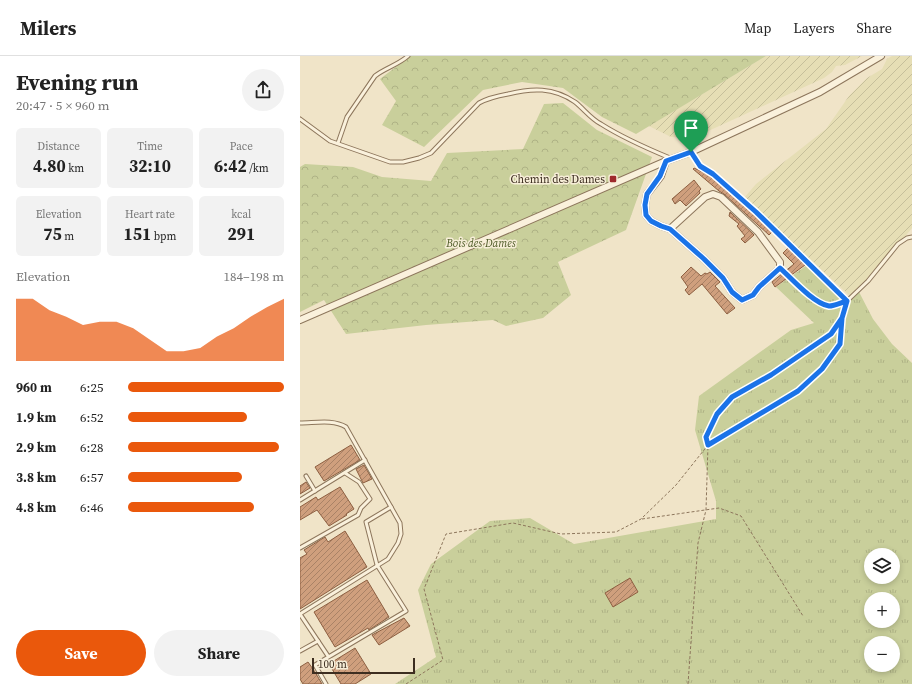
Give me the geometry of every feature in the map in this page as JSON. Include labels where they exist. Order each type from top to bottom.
[{"type":"street","points":[[300,320],[668,160],[691,152],[820,92],[881,56]]},
{"type":"street","points":[[668,160],[660,176],[647,194],[645,205],[646,215],[651,221],[670,229],[704,259],[723,278],[732,292],[742,300],[753,295],[759,287],[780,268],[780,262],[758,232],[720,197],[713,194],[705,197],[670,229]]},
{"type":"lane","points":[[338,144],[347,117],[375,76],[403,61],[408,56]]},
{"type":"lane","points":[[300,119],[330,141],[390,162],[403,162],[430,154],[479,103],[488,98],[526,90],[543,90],[562,95],[576,103],[598,123],[618,135],[668,160]]},
{"type":"lane","points":[[842,318],[847,301],[868,281],[898,244],[906,238],[912,237]]},
{"type":"lane","points":[[300,423],[331,422],[340,423],[346,427],[400,523],[401,534],[398,543],[388,559],[300,614],[328,656]]},
{"type":"lane","points":[[300,500],[365,460]]},
{"type":"lane","points":[[300,548],[358,515],[361,508],[370,499],[359,482],[345,472]]},
{"type":"lane","points":[[306,476],[315,491]]},
{"type":"lane","points":[[326,684],[315,665],[406,611],[377,565],[366,522],[391,507]]},
{"type":"lane","points":[[300,651],[318,641]]},
{"type":"path","points":[[691,152],[700,166],[713,174],[756,212],[847,301],[831,306],[824,305],[816,300],[780,268]]},
{"type":"path","points":[[688,684],[698,543],[706,510],[708,445],[706,437],[717,414],[732,397],[771,375],[831,334],[842,318]]},
{"type":"path","points":[[406,684],[442,660],[424,589],[446,534],[513,523],[561,534],[616,532],[642,519],[676,485],[708,445],[798,391],[822,369],[840,344],[842,318]]},
{"type":"path","points":[[642,519],[719,508],[741,516],[803,616]]},
{"type":"shaded area","points":[[766,56],[862,56],[845,65],[836,66],[832,72],[824,78],[693,138],[671,137],[649,126]]},
{"type":"shaded area","points":[[892,56],[912,56],[912,228],[876,272],[851,297],[744,198],[756,184],[826,129],[849,96],[867,78],[882,69],[887,59]]},
{"type":"green space","points":[[410,56],[766,56],[636,134],[602,117],[563,88],[522,82],[483,90],[424,147],[382,125],[396,101],[380,79]]},
{"type":"green space","name":"Bois des Dames","points":[[563,103],[597,130],[652,157],[626,230],[558,262],[571,295],[543,318],[506,326],[493,320],[426,325],[346,334],[324,300],[300,312],[300,167],[305,164],[353,167],[382,177],[431,181],[447,153],[523,149],[544,104]]},
{"type":"green space","points":[[807,265],[845,300],[840,303],[840,305],[847,301],[858,290],[873,319],[892,344],[912,363],[912,684],[395,684],[436,657],[418,590],[431,564],[490,521],[530,518],[574,544],[716,519],[716,501],[695,430],[699,396],[791,330],[814,323],[776,287]]},
{"type":"building","points":[[694,168],[710,175],[773,231],[769,235],[724,194],[693,169]]},
{"type":"building","points":[[694,180],[701,189],[699,191],[700,193],[686,206],[680,200],[675,204],[672,199]]},
{"type":"building","points":[[730,212],[754,235],[745,243],[741,239],[745,236],[737,226],[739,224],[729,216]]},
{"type":"building","points":[[789,247],[805,265],[775,287],[772,282],[794,264],[783,253]]},
{"type":"building","points":[[691,267],[701,276],[710,272],[720,282],[715,286],[735,308],[727,314],[702,284],[689,295],[685,290],[688,287],[681,277]]},
{"type":"building","points":[[351,445],[360,460],[324,481],[315,467]]},
{"type":"building","points":[[364,465],[372,479],[363,483],[356,469]]},
{"type":"building","points":[[306,482],[310,488],[300,494],[300,486]]},
{"type":"building","points":[[340,487],[354,509],[346,514],[347,515],[329,526],[317,510],[300,520],[300,507],[316,497],[318,500]]},
{"type":"building","points":[[345,531],[367,567],[300,609],[300,558],[307,554],[304,550],[325,537],[328,542]]},
{"type":"building","points":[[630,578],[638,592],[613,607],[605,593]]},
{"type":"building","points":[[367,580],[389,617],[369,630],[368,628],[335,647],[314,612]]},
{"type":"building","points":[[404,618],[410,626],[379,645],[372,635]]},
{"type":"building","points":[[355,648],[371,674],[355,684],[341,684],[329,664]]},
{"type":"building","points":[[308,662],[322,684],[303,684],[300,679],[300,667]]},
{"type":"place","name":"Chemin des Dames","points":[[613,179]]},
{"type":"route","points":[[691,152],[666,161],[660,176],[647,194],[645,205],[646,215],[651,221],[670,229],[704,259],[723,278],[732,292],[742,300],[753,295],[759,287],[780,268],[816,300],[824,305],[831,306],[847,301],[842,318],[831,334],[771,375],[732,397],[717,414],[706,437],[708,445],[798,391],[822,369],[840,344],[842,318],[846,308],[847,301],[756,212],[713,174],[700,166],[691,152]]}]
